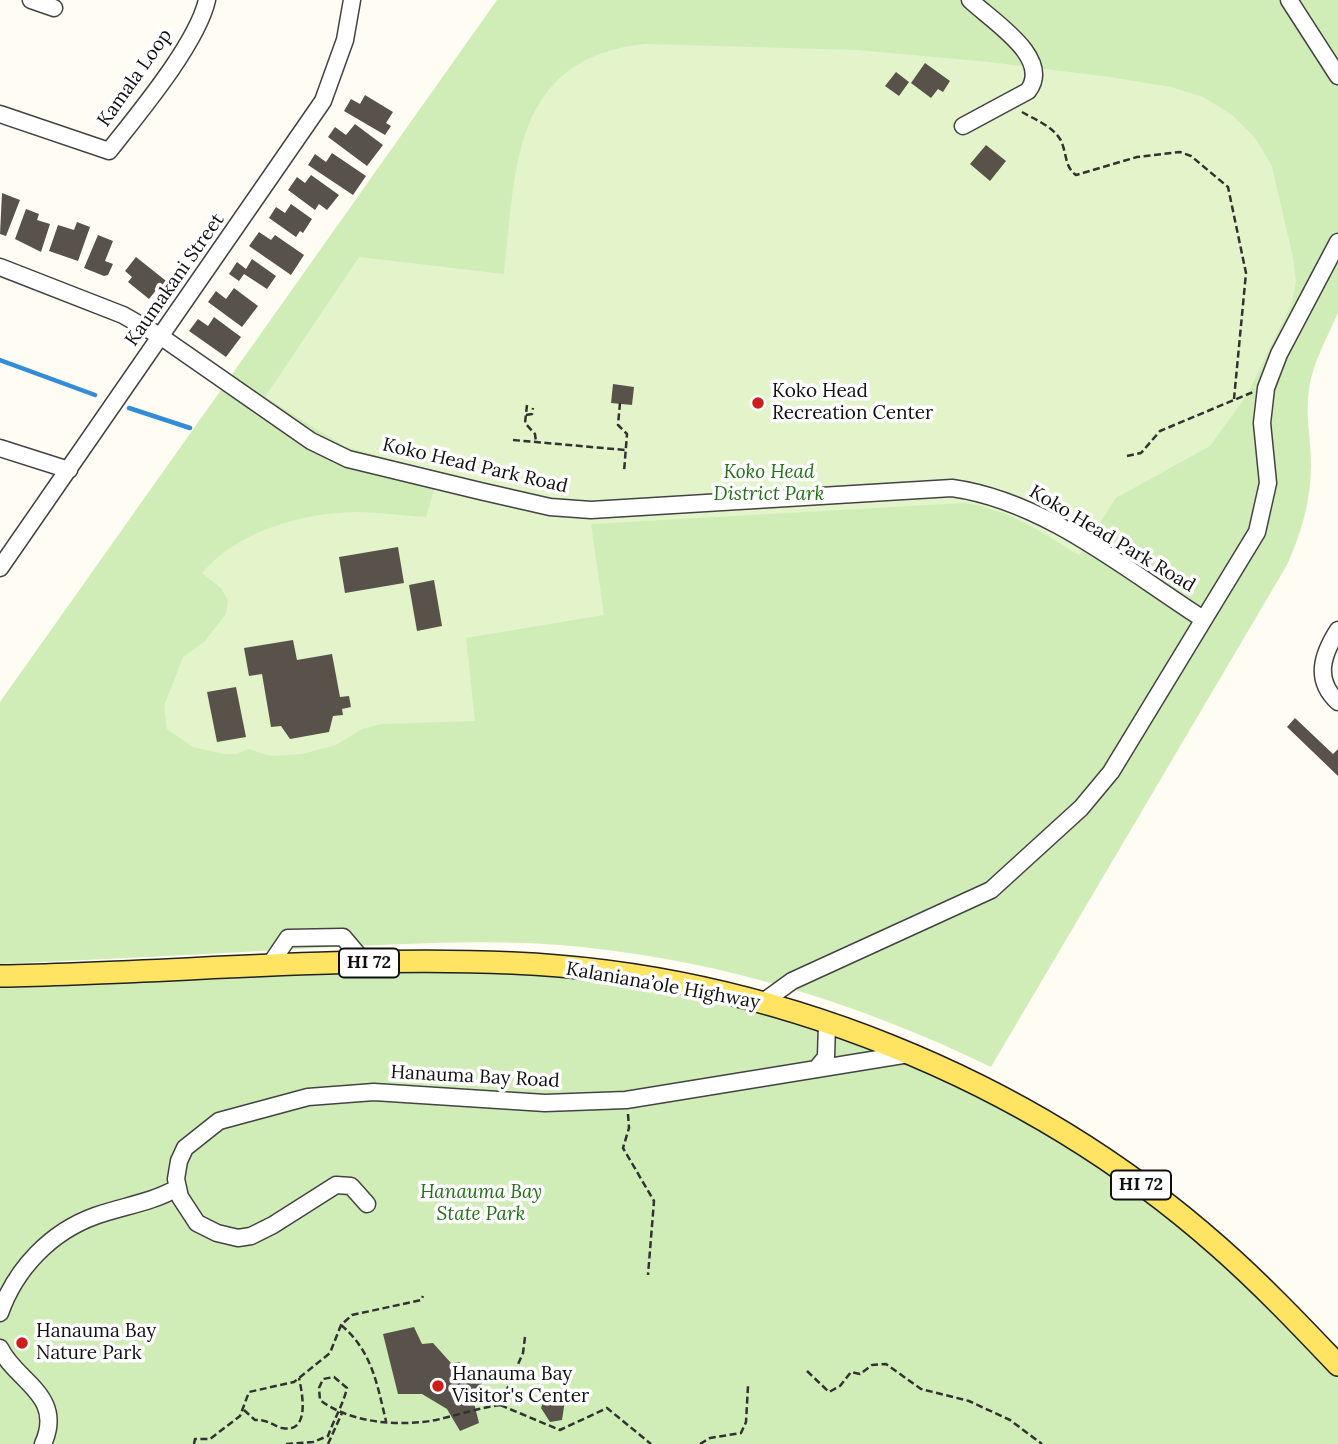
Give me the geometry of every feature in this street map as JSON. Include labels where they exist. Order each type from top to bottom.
[{"type":"main road","name":"Kalaniana’ole Highway","points":[[0,976],[365,963],[512,963],[590,970],[763,1002],[909,1054],[1001,1096],[1073,1138],[1146,1189],[1218,1246],[1338,1366]]},
{"type":"street","points":[[32,0],[54,8]]},
{"type":"street","name":"Kamala Loop","points":[[0,114],[109,151],[150,99],[203,16],[207,0]]},
{"type":"street","name":"Kaumakani Street","points":[[0,568],[323,101],[342,51],[352,0]]},
{"type":"street","points":[[963,127],[1031,87],[1035,77],[1033,59],[970,0]]},
{"type":"street","points":[[1289,0],[1338,76]]},
{"type":"street","name":"Koko Head Park Road","points":[[763,1002],[792,981],[985,893],[1014,872],[1081,807],[1111,772],[1203,619],[1246,554],[1261,520],[1268,483],[1262,423],[1266,387],[1274,365],[1338,242]]},
{"type":"street","name":"Koko Head Park Road","points":[[0,267],[81,297],[160,336],[311,440],[348,458],[568,510],[952,488],[982,492],[1038,514],[1203,619]]},
{"type":"street","points":[[0,448],[69,470]]},
{"type":"street","points":[[1338,630],[1325,652],[1322,668],[1328,692],[1338,702]]},
{"type":"street","points":[[816,1069],[826,1057],[827,1024]]},
{"type":"street","name":"Hanauma Bay Road","points":[[177,1188],[179,1161],[191,1140],[219,1121],[275,1104],[330,1095],[374,1092],[545,1104],[626,1100],[909,1054]]},
{"type":"street","points":[[0,1313],[22,1270],[60,1234],[96,1216],[159,1198],[177,1188],[184,1206],[197,1223],[217,1233],[238,1238],[273,1225],[336,1185],[351,1186],[367,1204]]},
{"type":"street","points":[[0,1348],[42,1398],[48,1424],[43,1444]]},
{"type":"path","points":[[1007,103],[1056,133],[1063,145],[1069,169],[1076,175],[1084,175],[1137,157],[1180,152],[1191,156],[1227,185],[1246,273],[1234,399]]},
{"type":"path","points":[[1127,456],[1141,453],[1160,431],[1266,387]]},
{"type":"path","points":[[620,403],[618,425],[627,434],[624,472]]},
{"type":"path","points":[[527,405],[526,426],[535,433],[536,442]]},
{"type":"path","points":[[526,415],[531,414],[533,408]]},
{"type":"path","points":[[513,440],[625,450]]},
{"type":"path","points":[[626,1100],[629,1128],[623,1148],[654,1201],[648,1275]]},
{"type":"path","points":[[194,1444],[195,1439],[210,1439],[244,1410],[249,1392],[289,1384],[330,1353],[341,1325],[360,1312],[421,1300],[423,1296]]},
{"type":"path","points":[[341,1325],[365,1351],[377,1376],[386,1421]]},
{"type":"path","points":[[500,1405],[523,1353],[526,1338]]},
{"type":"path","points":[[807,1371],[829,1392],[840,1386],[851,1372],[860,1374],[872,1365],[886,1364],[921,1389],[969,1401],[1010,1420],[1041,1444]]},
{"type":"path","points":[[244,1410],[255,1420],[269,1420],[279,1426],[289,1427],[299,1422],[304,1410],[299,1377]]},
{"type":"path","points":[[286,1444],[313,1442],[328,1436],[337,1412],[347,1388],[334,1377],[323,1379],[319,1388],[320,1400],[337,1412],[386,1421],[433,1420],[500,1405],[560,1430],[607,1408],[651,1444]]},
{"type":"path","points":[[700,1444],[710,1438],[741,1433],[746,1422],[748,1386]]},
{"type":"path","points":[[328,1444],[342,1413]]},
{"type":"green space","name":"Koko Head District Park","points":[[497,0],[1338,0],[1338,313],[1317,360],[1309,389],[1311,478],[1301,529],[1287,565],[991,1067],[892,1024],[792,989],[688,963],[582,947],[483,942],[0,964],[0,702]]},
{"type":"green space","name":"Koko Head Recreation Center","points":[[645,44],[857,50],[989,62],[1110,77],[1171,87],[1203,97],[1232,115],[1255,138],[1272,166],[1293,258],[1296,282],[1291,305],[1247,395],[1210,446],[1116,498],[1079,555],[1010,516],[964,503],[591,524],[604,615],[466,638],[475,721],[381,724],[362,729],[336,745],[302,754],[271,756],[249,749],[236,754],[223,754],[193,747],[167,729],[164,706],[183,657],[204,642],[226,614],[228,601],[222,589],[202,573],[233,546],[272,527],[292,521],[355,512],[426,517],[439,473],[344,446],[265,397],[359,257],[504,274],[512,196],[519,159],[529,125],[545,95],[568,71],[601,54]]},
{"type":"green space","name":"Hanauma Bay State Park","points":[[512,963],[696,987],[909,1054],[1146,1189],[1338,1365],[1338,1444],[0,1444],[0,976]]},
{"type":"building","points":[[925,63],[950,81],[943,92],[938,89],[931,98],[911,83]]},
{"type":"building","points":[[896,72],[909,82],[899,96],[885,86]]},
{"type":"building","points":[[365,95],[393,112],[386,123],[391,126],[385,135],[344,111],[351,99],[360,104]]},
{"type":"building","points":[[355,124],[383,145],[367,166],[328,137],[335,127],[346,135]]},
{"type":"building","points":[[986,145],[1006,161],[990,181],[970,164]]},
{"type":"building","points":[[332,153],[366,176],[353,195],[308,165],[315,154],[326,162]]},
{"type":"building","points":[[311,175],[339,195],[327,210],[319,204],[315,210],[288,190],[297,177],[305,183]]},
{"type":"building","points":[[2,193],[20,200],[6,236],[0,234]]},
{"type":"building","points":[[291,204],[312,219],[303,233],[300,231],[296,237],[269,218],[276,207],[285,213]]},
{"type":"building","points":[[26,209],[39,214],[37,220],[50,224],[41,252],[15,239]]},
{"type":"building","points":[[77,222],[90,227],[78,261],[49,251],[58,225],[74,230]]},
{"type":"building","points":[[259,232],[271,240],[275,235],[304,255],[291,275],[249,246]]},
{"type":"building","points":[[98,235],[113,241],[105,261],[113,264],[108,275],[104,276],[84,268]]},
{"type":"building","points":[[136,257],[170,284],[163,293],[158,288],[149,299],[128,282],[132,277],[125,271]]},
{"type":"building","points":[[252,259],[276,276],[267,289],[244,274],[239,281],[229,274],[237,262],[246,269]]},
{"type":"building","points":[[234,288],[258,306],[242,327],[208,302],[216,291],[226,299]]},
{"type":"building","points":[[214,317],[241,337],[226,357],[189,331],[198,319],[208,326]]},
{"type":"building","points":[[613,384],[634,387],[632,405],[611,403]]},
{"type":"building","points":[[398,547],[404,583],[345,593],[339,557]]},
{"type":"building","points":[[434,580],[442,626],[417,631],[409,585]]},
{"type":"building","points":[[293,640],[297,660],[332,654],[340,697],[349,696],[351,707],[342,709],[343,715],[333,716],[329,732],[290,739],[281,726],[271,727],[262,674],[249,676],[244,648]]},
{"type":"building","points":[[236,687],[246,737],[217,742],[207,692]]},
{"type":"building","points":[[1295,718],[1333,754],[1338,749],[1338,776],[1287,727]]},
{"type":"building","name":"Hanauma Bay Visitor's Center","points":[[414,1327],[422,1344],[433,1343],[451,1363],[459,1362],[485,1378],[473,1399],[479,1423],[460,1431],[447,1409],[422,1394],[398,1394],[383,1334]]},
{"type":"building","points":[[553,1394],[565,1400],[562,1420],[550,1422],[541,1408],[545,1397]]},
{"type":"waterway","points":[[0,360],[95,395]]},
{"type":"waterway","points":[[129,408],[190,428]]},
{"type":"place","name":"Koko Head Recreation Center","points":[[758,403]]},
{"type":"place","name":"Hanauma Bay Nature Park","points":[[22,1343]]},
{"type":"place","name":"Hanauma Bay Visitor's Center","points":[[438,1386]]}]
